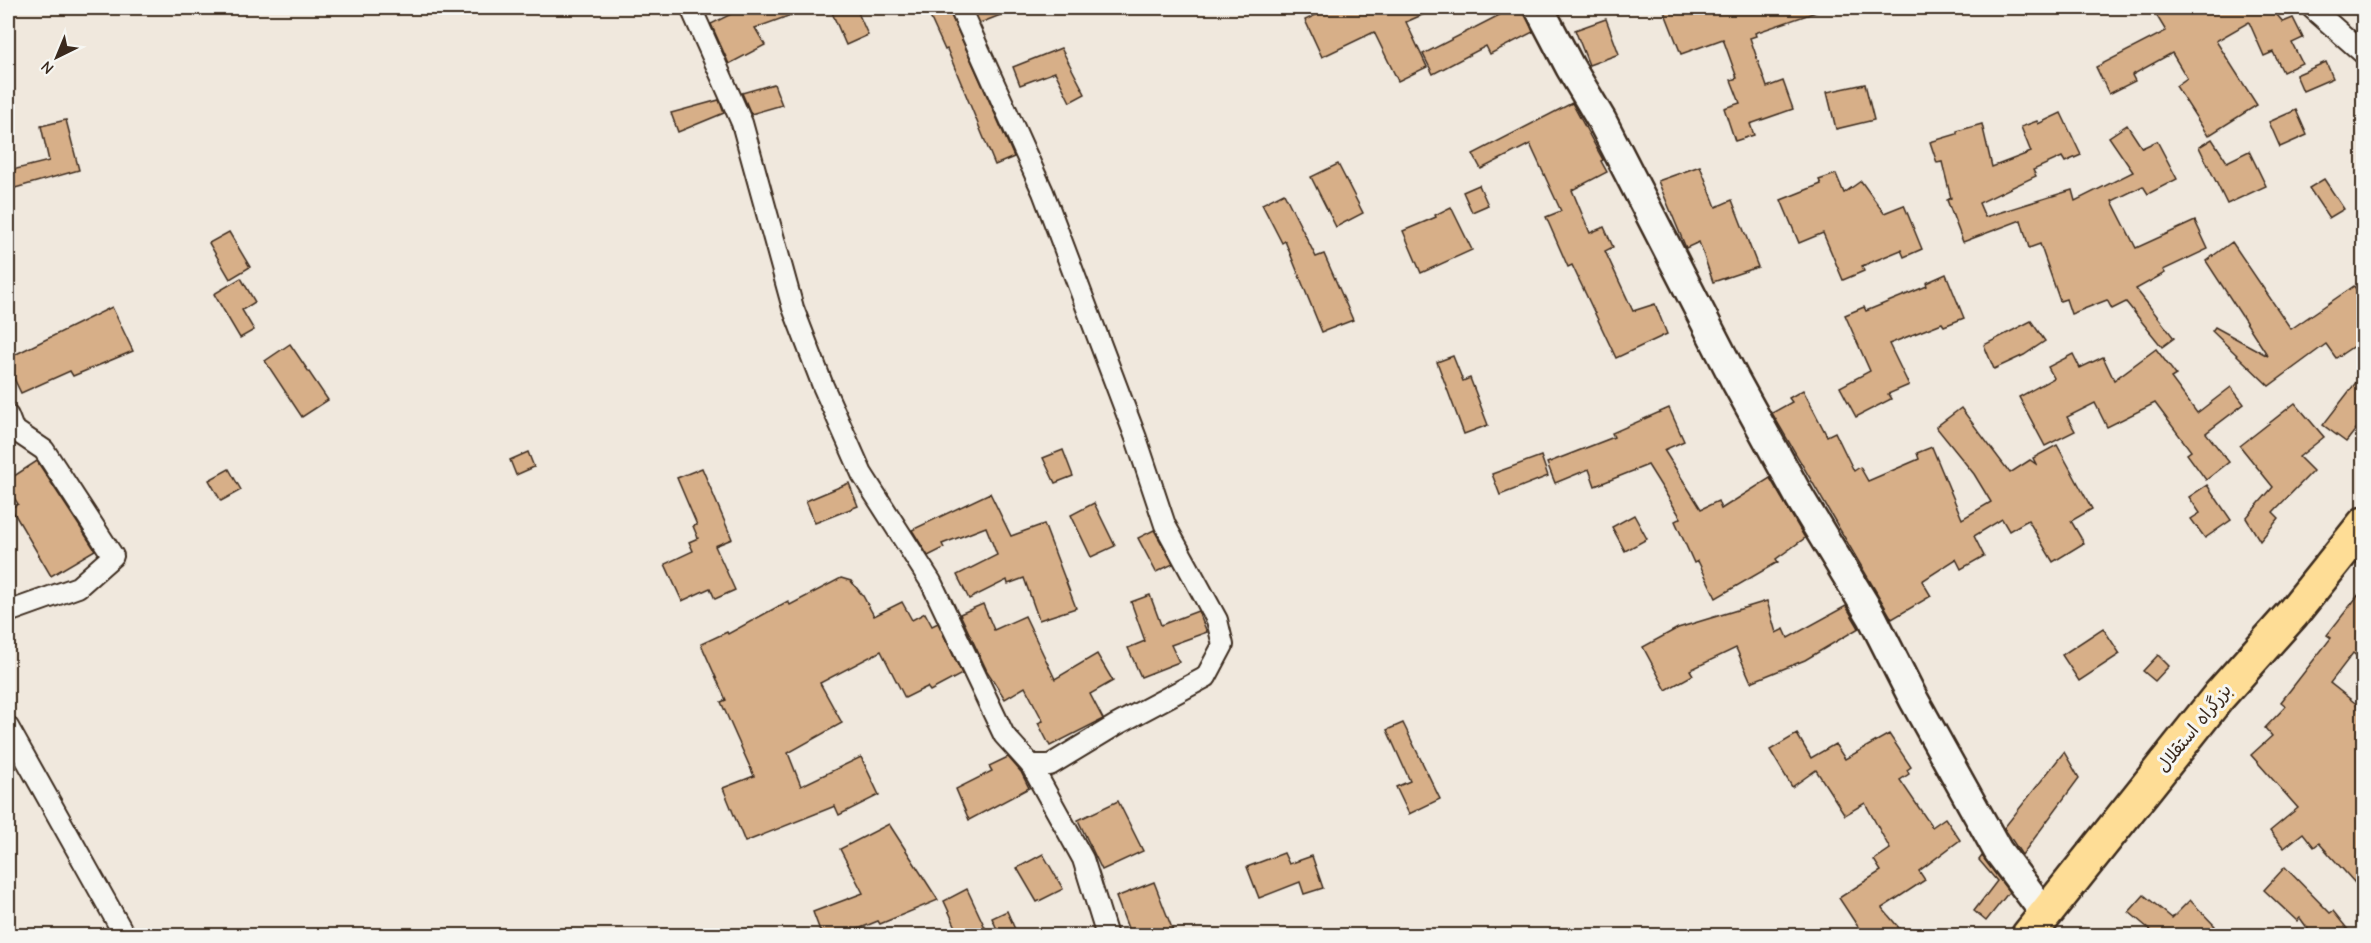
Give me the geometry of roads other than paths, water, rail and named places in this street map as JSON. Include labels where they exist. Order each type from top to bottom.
[{"type":"highway","name":"بزرگراه استقلال","points":[[2036,924],[2364,524]]},
{"type":"street","points":[[691,8],[742,123],[793,308],[862,474],[931,582],[1004,735],[1031,765],[1083,859],[1107,936]]},
{"type":"street","points":[[960,8],[1043,192],[1136,438],[1165,525],[1217,620],[1223,645],[1206,677],[1116,725],[1050,765],[1031,765]]},
{"type":"street","points":[[1539,8],[1602,121],[1735,380],[1800,498],[1872,617],[1914,700],[2036,924]]},
{"type":"street","points":[[2312,8],[2364,54]]},
{"type":"street","points":[[8,416],[13,429],[44,450],[113,556],[78,587],[8,612]]},
{"type":"street","points":[[8,727],[125,936]]}]
